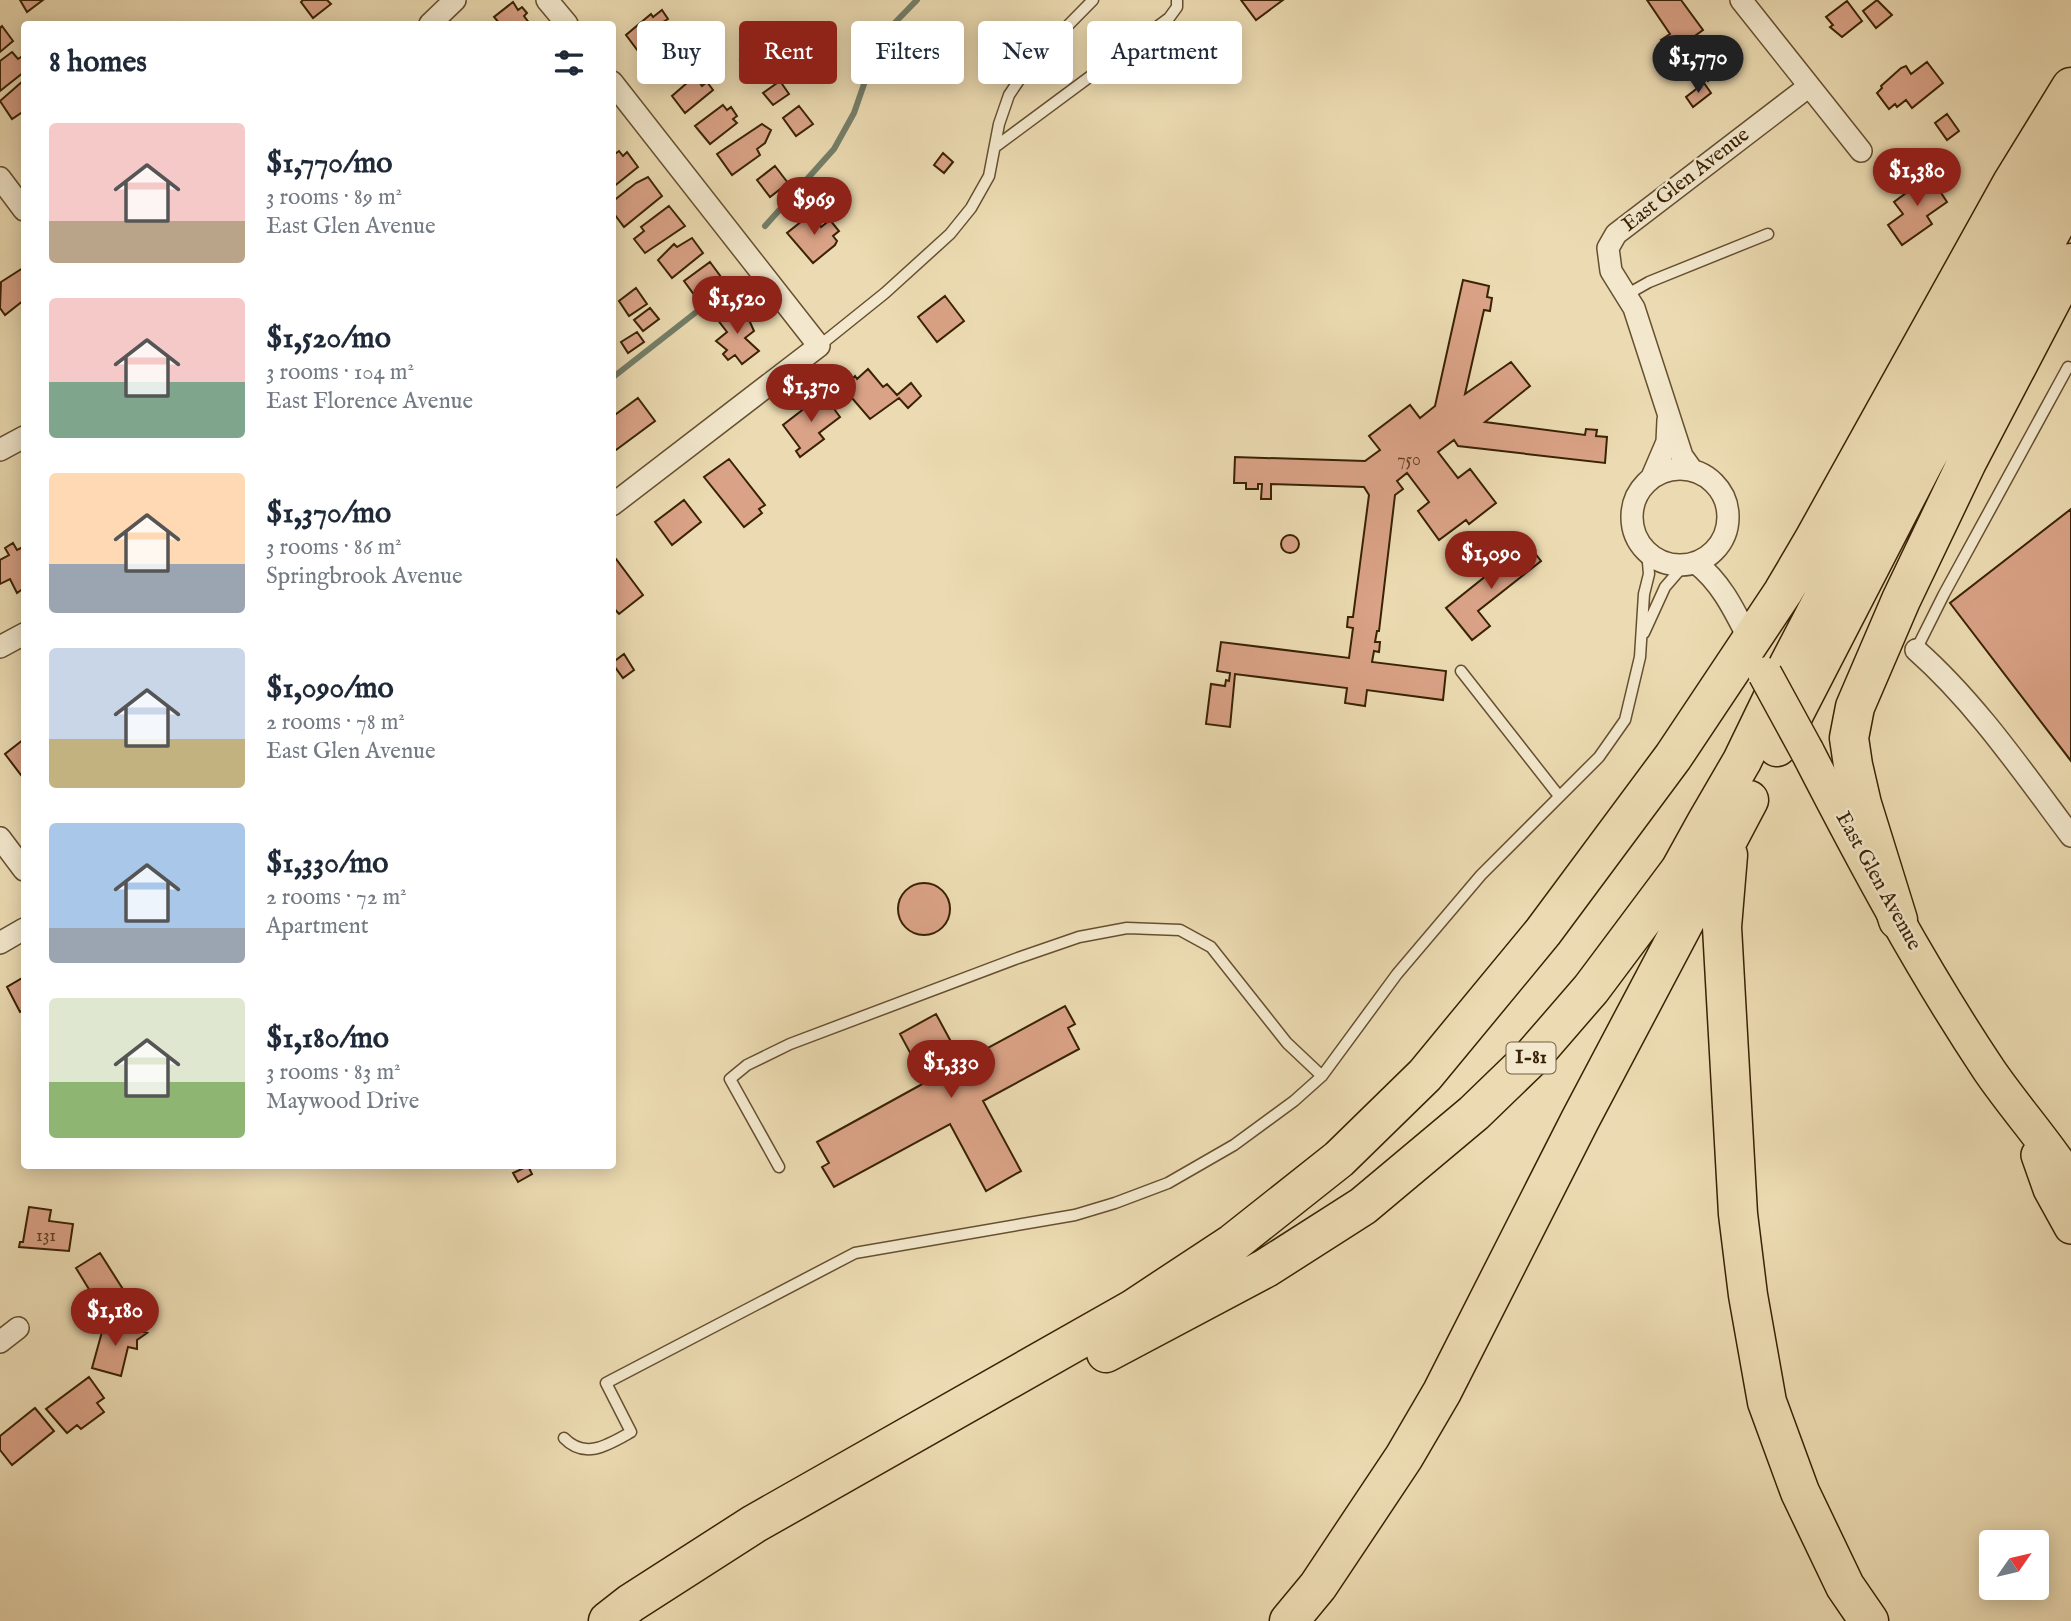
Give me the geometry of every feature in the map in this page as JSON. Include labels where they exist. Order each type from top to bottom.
[{"type":"highway","points":[[608,1621],[631,1603],[754,1524],[1133,1309],[1233,1243],[1339,1159],[1425,1074],[1543,932],[1673,757],[1757,657],[1813,541],[2012,183],[2071,88]]},
{"type":"highway","name":"I-81","points":[[631,1621],[854,1488],[1223,1292],[1310,1242],[1363,1206],[1474,1112],[1533,1056],[1591,989],[1686,858],[1742,761],[1789,664],[1941,373],[2071,142]]},
{"type":"highway","points":[[1289,1621],[1318,1586],[1405,1457],[1442,1392],[1580,1120],[1924,462],[2071,196]]},
{"type":"highway","points":[[1898,920],[1862,804],[1853,765],[1849,738],[1855,707],[1901,600],[1968,462],[2071,263]]},
{"type":"highway","points":[[1737,822],[1727,860],[1722,926],[1738,1214],[1748,1295],[1766,1402],[1800,1492],[1845,1586],[1869,1621]]},
{"type":"main road","name":"East Glen Avenue","points":[[1757,657],[1867,868],[1898,920],[1988,1068],[2065,1167]]},
{"type":"main road","points":[[2026,1120],[2050,1189],[2071,1227]]},
{"type":"street","points":[[433,21],[455,0]]},
{"type":"street","points":[[547,0],[564,21]]},
{"type":"street","points":[[1741,0],[1861,151]]},
{"type":"street","points":[[616,87],[819,346],[616,502]]},
{"type":"street","name":"East Glen Avenue","points":[[1726,594],[1717,547],[1728,522],[1727,505],[1710,478],[1692,470],[1682,456],[1634,308],[1611,271],[1608,248],[1616,234],[1808,87]]},
{"type":"street","points":[[0,178],[21,206]]},
{"type":"street","name":"East Glen Avenue","points":[[1668,411],[1667,442],[1652,477],[1641,487],[1634,501],[1631,516],[1633,531],[1647,551],[1667,564],[1690,564],[1710,574],[1726,594],[1757,657]]},
{"type":"street","points":[[0,450],[21,439]]},
{"type":"street","points":[[1652,477],[1666,470],[1692,470]]},
{"type":"street","points":[[1690,564],[1717,547]]},
{"type":"street","points":[[0,647],[21,636]]},
{"type":"street","points":[[1916,650],[1940,671],[1966,702],[2071,836]]},
{"type":"street","points":[[0,838],[21,866]]},
{"type":"street","points":[[0,943],[21,931]]},
{"type":"street","points":[[0,1342],[18,1328]]},
{"type":"lane","points":[[819,346],[885,293],[950,234],[971,208],[989,176],[1002,114],[1016,85],[1030,64],[1093,0]]},
{"type":"lane","points":[[995,147],[1169,18],[1177,6],[1177,0]]},
{"type":"lane","points":[[1626,295],[1649,282],[1768,234]]},
{"type":"lane","points":[[1916,650],[2068,367]]},
{"type":"lane","points":[[564,1438],[572,1446],[587,1451],[609,1444],[631,1432],[606,1383],[855,1253],[1075,1215],[1115,1203],[1168,1182],[1234,1145],[1322,1076],[1405,964],[1481,875],[1599,757],[1625,720],[1640,657],[1644,594],[1649,574],[1647,551]]},
{"type":"lane","points":[[1640,642],[1665,587],[1690,564]]},
{"type":"lane","points":[[1461,671],[1559,796]]},
{"type":"lane","points":[[779,1167],[730,1079],[747,1065],[790,1044],[1018,958],[1079,937],[1127,928],[1180,930],[1211,947],[1287,1044],[1322,1076]]},
{"type":"building","points":[[20,0],[43,0],[27,12]]},
{"type":"building","points":[[327,0],[331,4],[313,18],[301,2]]},
{"type":"building","points":[[1241,0],[1283,0],[1256,20]]},
{"type":"building","points":[[1647,0],[1681,0],[1703,30],[1671,53],[1661,40],[1670,34]]},
{"type":"building","points":[[1877,0],[1892,15],[1876,28],[1863,11]]},
{"type":"building","points":[[1847,1],[1862,21],[1842,37],[1830,27],[1833,25],[1826,17]]},
{"type":"building","points":[[513,2],[518,10],[522,7],[527,13],[524,16],[528,21],[497,21],[494,17]]},
{"type":"building","points":[[662,10],[668,19],[643,21],[651,14],[653,17]]},
{"type":"building","points":[[2,26],[13,41],[0,52],[0,28]]},
{"type":"building","points":[[637,26],[637,50],[626,35]]},
{"type":"building","points":[[1714,45],[1729,64],[1708,81],[1704,76],[1698,81],[1686,67]]},
{"type":"building","points":[[12,52],[18,59],[21,57],[21,74],[0,91],[0,61]]},
{"type":"building","points":[[1927,62],[1943,83],[1912,108],[1906,100],[1889,109],[1877,93],[1881,86],[1901,68],[1906,66],[1911,74]]},
{"type":"building","points":[[21,83],[21,113],[12,119],[0,101]]},
{"type":"building","points":[[1704,83],[1711,93],[1693,107],[1686,97]]},
{"type":"building","points":[[686,84],[708,84],[713,90],[685,113],[672,96]]},
{"type":"building","points":[[776,84],[782,84],[789,94],[773,105],[763,93]]},
{"type":"building","points":[[723,105],[727,110],[731,107],[737,116],[733,119],[737,123],[710,144],[695,126]]},
{"type":"building","points":[[799,106],[813,124],[796,136],[783,118]]},
{"type":"building","points":[[1947,114],[1959,131],[1947,140],[1935,123]]},
{"type":"building","points":[[762,124],[771,130],[765,143],[757,149],[760,155],[732,175],[717,154]]},
{"type":"building","points":[[619,151],[623,156],[627,152],[638,167],[616,185],[616,153]]},
{"type":"building","points":[[943,153],[953,162],[944,173],[934,165]]},
{"type":"building","points":[[775,166],[788,183],[770,197],[757,180]]},
{"type":"building","points":[[1926,170],[1947,202],[1927,216],[1932,224],[1902,245],[1888,225],[1903,214],[1894,202],[1910,190],[1906,184]]},
{"type":"building","points":[[648,177],[662,196],[624,227],[616,216],[616,199]]},
{"type":"building","points":[[669,206],[685,226],[645,253],[634,239],[644,231],[641,227]]},
{"type":"building","points":[[812,213],[821,227],[830,220],[839,231],[833,236],[837,241],[835,245],[813,263],[787,233]]},
{"type":"building","points":[[692,238],[703,253],[672,278],[658,260],[674,244],[677,247]]},
{"type":"building","points":[[710,262],[724,281],[698,300],[684,281]]},
{"type":"building","points":[[21,269],[21,302],[5,315],[0,308],[1,282]]},
{"type":"building","points":[[1463,280],[1489,286],[1487,297],[1492,298],[1490,311],[1484,310],[1465,394],[1511,362],[1530,386],[1485,422],[1585,435],[1586,429],[1597,430],[1596,436],[1607,437],[1605,463],[1458,446],[1454,440],[1438,452],[1458,478],[1470,469],[1496,503],[1469,524],[1466,520],[1439,540],[1418,511],[1429,502],[1407,473],[1397,481],[1403,489],[1395,495],[1379,631],[1375,642],[1380,642],[1379,652],[1374,651],[1372,662],[1446,671],[1443,700],[1367,690],[1365,706],[1345,703],[1347,688],[1235,674],[1230,727],[1206,724],[1211,684],[1225,686],[1226,680],[1229,681],[1230,673],[1217,671],[1221,642],[1349,658],[1353,628],[1347,627],[1348,617],[1353,617],[1369,495],[1364,487],[1271,484],[1271,499],[1261,499],[1262,484],[1258,484],[1258,489],[1246,489],[1246,483],[1234,483],[1235,457],[1365,461],[1380,450],[1369,436],[1410,405],[1420,418],[1435,406]]},
{"type":"building","points":[[636,288],[647,304],[629,316],[619,301]]},
{"type":"building","points":[[945,296],[964,321],[937,342],[918,317]]},
{"type":"building","points":[[735,306],[750,322],[754,331],[745,338],[759,351],[742,364],[735,355],[728,360],[723,354],[727,350],[716,341],[727,332],[717,319]]},
{"type":"building","points":[[650,308],[659,319],[643,331],[634,320]]},
{"type":"building","points":[[637,332],[644,342],[628,353],[621,342]]},
{"type":"building","points":[[868,369],[883,387],[887,384],[897,395],[911,383],[921,396],[908,408],[899,398],[870,419],[845,390],[854,383],[852,379],[855,376],[857,379]]},
{"type":"building","points":[[823,394],[840,417],[819,433],[824,439],[800,457],[796,451],[800,448],[783,425]]},
{"type":"building","points":[[638,398],[655,421],[616,450],[616,414]]},
{"type":"building","points":[[729,459],[765,505],[759,509],[762,513],[744,527],[704,477]]},
{"type":"building","points":[[684,500],[701,522],[672,545],[655,522]]},
{"type":"building","points":[[2071,509],[2071,761],[1950,603]]},
{"type":"building","points":[[1290,535],[1296,538],[1299,544],[1296,550],[1290,553],[1284,550],[1281,544],[1284,538]]},
{"type":"building","points":[[13,543],[17,550],[21,548],[21,590],[17,593],[10,579],[0,584],[0,560],[9,555],[5,548]]},
{"type":"building","points":[[1527,543],[1541,561],[1478,611],[1490,626],[1472,640],[1446,608]]},
{"type":"building","points":[[616,559],[643,595],[619,614],[616,611]]},
{"type":"building","points":[[624,654],[634,670],[623,678],[616,668],[616,660]]},
{"type":"building","points":[[21,741],[21,775],[5,754]]},
{"type":"building","points":[[924,883],[934,885],[942,891],[948,899],[948,919],[942,927],[934,933],[924,935],[914,933],[906,927],[900,919],[898,909],[900,899],[906,891],[914,885]]},
{"type":"building","points":[[21,979],[21,1012],[20,1012],[7,987]]},
{"type":"building","points":[[1065,1006],[1075,1024],[1068,1028],[1079,1049],[983,1101],[1021,1171],[986,1191],[950,1124],[834,1187],[822,1167],[829,1163],[817,1142],[926,1082],[900,1034],[936,1014],[962,1062]]},
{"type":"building","points":[[530,1169],[532,1174],[518,1182],[513,1173]]},
{"type":"building","points":[[29,1207],[51,1210],[49,1221],[73,1224],[69,1251],[19,1247],[20,1242],[23,1242]]},
{"type":"building","points":[[100,1253],[126,1294],[101,1309],[76,1268]]},
{"type":"building","points":[[105,1321],[147,1333],[137,1340],[137,1349],[128,1347],[121,1376],[92,1368]]},
{"type":"building","points":[[89,1377],[104,1398],[97,1403],[104,1412],[81,1429],[77,1425],[67,1433],[46,1409]]},
{"type":"building","points":[[35,1408],[54,1431],[12,1465],[0,1450],[0,1436]]},
{"type":"waterway","points":[[765,226],[834,149],[854,113],[880,38],[917,0]]},
{"type":"waterway","points":[[616,375],[704,306]]}]
